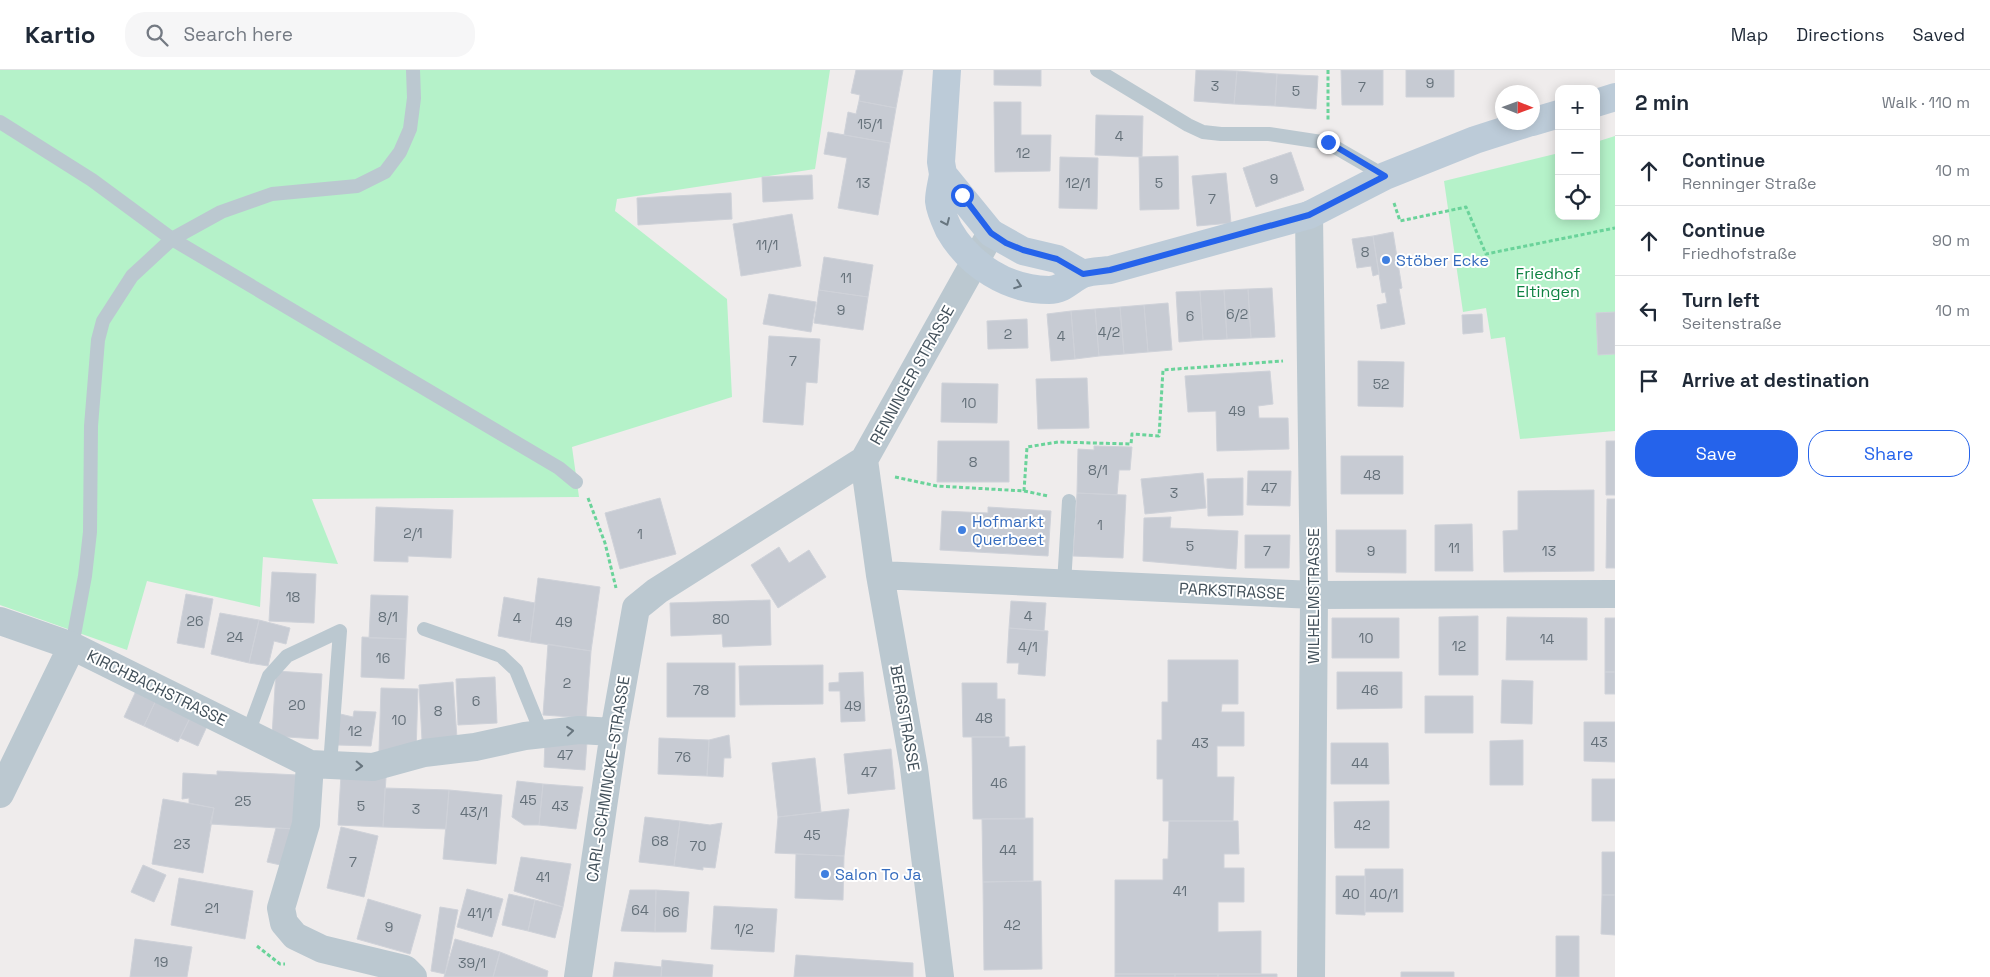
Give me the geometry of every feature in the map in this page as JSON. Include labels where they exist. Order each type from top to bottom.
[{"type":"street","points":[[947,70],[941,162],[943,174],[939,201],[943,219],[956,242],[975,262],[995,276],[1024,287],[1050,290],[1066,286],[1083,274],[1110,270],[1309,215],[1385,176],[1474,140],[1506,130]]},
{"type":"street","points":[[1600,102],[1615,97]]},
{"type":"street","points":[[1540,120],[1555,115]]},
{"type":"street","points":[[943,174],[991,233],[1023,250],[1057,259],[1083,274]]},
{"type":"street","name":"WILHELMSTRASSE","points":[[1309,215],[1314,595],[1311,977]]},
{"type":"street","name":"RENNINGER STRASSE","points":[[646,599],[865,466],[991,233]]},
{"type":"street","name":"BERGSTRASSE","points":[[865,466],[880,575],[914,768],[940,977]]},
{"type":"street","name":"PARKSTRASSE","points":[[880,575],[1314,595],[1615,594]]},
{"type":"street","name":"CARL-SCHMINCKE-STRASSE","points":[[578,977],[614,732],[646,599]]},
{"type":"street","name":"KIRCHBACHSTRASSE","points":[[0,621],[72,646],[248,733],[320,765],[373,767],[424,753],[475,747],[525,736],[579,730],[614,732]]},
{"type":"street","points":[[0,794],[72,646]]},
{"type":"street","points":[[320,765],[306,824],[281,908],[284,923],[296,936],[322,949],[405,969],[413,977]]},
{"type":"lane","points":[[72,646],[85,576],[90,532],[91,426],[98,340],[103,321],[132,276],[172,239],[221,212],[272,194],[358,186],[385,172],[400,152],[410,130],[414,98],[414,70]]},
{"type":"lane","points":[[1097,70],[1188,125],[1203,132],[1269,134],[1328,142],[1385,176]]},
{"type":"lane","points":[[0,122],[92,180],[172,239],[559,468],[576,482]]},
{"type":"lane","points":[[1064,584],[1069,501]]},
{"type":"lane","points":[[424,629],[502,656],[516,670],[542,734]]},
{"type":"lane","points":[[248,733],[269,676],[287,656],[340,631],[320,765]]},
{"type":"path","points":[[1328,70],[1328,142]]},
{"type":"path","points":[[1385,176],[1400,221],[1466,207],[1486,254],[1615,228]]},
{"type":"path","points":[[865,466],[937,486],[1024,491],[1027,447],[1058,442],[1131,444],[1132,434],[1159,436],[1163,370],[1311,359]]},
{"type":"path","points":[[576,482],[588,498],[605,543],[617,597],[646,599]]},
{"type":"path","points":[[257,946],[280,964]]},
{"type":"green space","points":[[0,70],[830,70],[815,169],[617,199],[615,211],[727,299],[732,397],[572,447],[579,497],[312,499],[338,564],[263,557],[260,607],[147,581],[127,650],[0,605]]},
{"type":"green space","name":"Friedhof Eltingen","points":[[1615,136],[1615,431],[1520,439],[1505,337],[1491,339],[1486,308],[1463,312],[1444,181],[1555,154],[1555,220],[1600,220],[1600,141]]},
{"type":"building","points":[[856,70],[903,70],[896,108],[859,101],[860,95],[851,93]]},
{"type":"building","points":[[994,70],[1041,70],[1041,86],[994,85]]},
{"type":"building","points":[[1196,70],[1237,71],[1234,104],[1194,101]]},
{"type":"building","points":[[1341,70],[1383,70],[1383,105],[1342,105]]},
{"type":"building","points":[[1406,70],[1454,70],[1454,97],[1406,97]]},
{"type":"building","points":[[1237,71],[1277,74],[1275,106],[1234,104]]},
{"type":"building","points":[[1277,74],[1318,76],[1316,109],[1275,106]]},
{"type":"building","points":[[859,101],[896,108],[890,143],[844,135],[848,112],[856,114]]},
{"type":"building","points":[[994,102],[1021,102],[1021,135],[1051,135],[1050,171],[995,172]]},
{"type":"building","points":[[1096,115],[1143,116],[1142,157],[1095,155]]},
{"type":"building","points":[[828,132],[890,143],[878,215],[838,208],[847,158],[824,154]]},
{"type":"building","points":[[1291,152],[1304,190],[1256,207],[1243,168]]},
{"type":"building","points":[[1178,156],[1179,209],[1140,210],[1139,157]]},
{"type":"building","points":[[1060,157],[1098,158],[1097,209],[1059,208]]},
{"type":"building","points":[[1226,173],[1231,223],[1197,226],[1192,176]]},
{"type":"building","points":[[812,175],[813,199],[763,202],[762,177]]},
{"type":"building","points":[[731,193],[732,219],[638,225],[637,198]]},
{"type":"building","points":[[792,214],[801,266],[741,276],[733,224]]},
{"type":"building","points":[[1393,232],[1402,288],[1399,289],[1405,324],[1381,329],[1377,305],[1387,303],[1385,292],[1382,293],[1373,236]]},
{"type":"building","points":[[1373,236],[1379,274],[1373,276],[1371,266],[1357,268],[1352,239]]},
{"type":"building","points":[[824,257],[873,265],[868,297],[819,290]]},
{"type":"building","points":[[1272,288],[1275,337],[1251,338],[1248,289]]},
{"type":"building","points":[[1248,289],[1251,338],[1227,339],[1224,290]]},
{"type":"building","points":[[819,290],[868,297],[863,330],[814,323]]},
{"type":"building","points":[[1224,290],[1227,339],[1203,340],[1200,291]]},
{"type":"building","points":[[1200,291],[1203,340],[1179,342],[1176,292]]},
{"type":"building","points":[[769,294],[816,302],[811,332],[763,324]]},
{"type":"building","points":[[1168,303],[1172,350],[1148,352],[1144,305]]},
{"type":"building","points":[[1144,305],[1148,352],[1124,354],[1120,307]]},
{"type":"building","points":[[1120,307],[1124,354],[1099,356],[1095,309]]},
{"type":"building","points":[[1095,309],[1099,356],[1075,359],[1071,311]]},
{"type":"building","points":[[1071,311],[1075,359],[1051,361],[1047,314]]},
{"type":"building","points":[[1615,312],[1615,354],[1598,355],[1596,313]]},
{"type":"building","points":[[1482,314],[1483,332],[1463,334],[1462,315]]},
{"type":"building","points":[[1027,319],[1028,348],[988,349],[987,321]]},
{"type":"building","points":[[769,336],[820,339],[817,383],[806,382],[803,425],[763,422]]},
{"type":"building","points":[[1358,361],[1404,362],[1403,407],[1358,406]]},
{"type":"building","points":[[1270,371],[1273,404],[1258,406],[1259,418],[1288,418],[1289,449],[1217,451],[1216,411],[1188,412],[1185,376]]},
{"type":"building","points":[[1087,378],[1089,428],[1038,429],[1036,379]]},
{"type":"building","points":[[942,383],[998,384],[997,423],[941,422]]},
{"type":"building","points":[[938,441],[1009,441],[1009,482],[937,482]]},
{"type":"building","points":[[1606,441],[1615,441],[1615,495],[1606,495]]},
{"type":"building","points":[[1094,446],[1132,447],[1130,470],[1119,470],[1117,495],[1077,493],[1078,449],[1094,450]]},
{"type":"building","points":[[1341,456],[1403,456],[1403,494],[1341,494]]},
{"type":"building","points":[[1248,471],[1291,471],[1290,506],[1247,505]]},
{"type":"building","points":[[1203,473],[1206,508],[1145,514],[1141,479]]},
{"type":"building","points":[[1243,478],[1243,515],[1208,516],[1207,479]]},
{"type":"building","points":[[1594,490],[1594,571],[1504,572],[1503,531],[1518,530],[1518,491]]},
{"type":"building","points":[[1077,493],[1126,495],[1123,558],[1073,556]]},
{"type":"building","points":[[660,498],[676,554],[620,569],[605,513]]},
{"type":"building","points":[[1607,499],[1615,499],[1615,568],[1606,568]]},
{"type":"building","points":[[376,507],[453,510],[451,558],[408,556],[408,562],[374,561]]},
{"type":"building","points":[[988,507],[1051,511],[1048,556],[940,550],[942,511],[988,513]]},
{"type":"building","points":[[1171,517],[1170,528],[1238,531],[1236,569],[1143,561],[1144,518]]},
{"type":"building","points":[[1472,524],[1473,571],[1435,571],[1435,525]]},
{"type":"building","points":[[1336,530],[1406,530],[1406,573],[1336,572]]},
{"type":"building","points":[[1245,535],[1290,535],[1289,568],[1245,568]]},
{"type":"building","points":[[779,547],[789,563],[809,550],[826,577],[778,608],[751,565]]},
{"type":"building","points":[[272,572],[316,574],[314,623],[269,621]]},
{"type":"building","points":[[538,578],[600,587],[591,651],[530,642]]},
{"type":"building","points":[[186,594],[213,599],[204,648],[177,643]]},
{"type":"building","points":[[371,595],[408,596],[406,639],[369,638]]},
{"type":"building","points":[[504,597],[535,603],[530,642],[498,636]]},
{"type":"building","points":[[770,600],[771,645],[723,647],[722,634],[671,636],[670,603]]},
{"type":"building","points":[[1011,601],[1046,603],[1044,631],[1009,628]]},
{"type":"building","points":[[220,613],[259,620],[249,663],[211,654]]},
{"type":"building","points":[[1478,616],[1478,675],[1439,675],[1439,617]]},
{"type":"building","points":[[1507,617],[1587,618],[1587,660],[1506,660]]},
{"type":"building","points":[[1332,618],[1399,618],[1399,658],[1332,658]]},
{"type":"building","points":[[1605,618],[1615,618],[1615,672],[1605,672]]},
{"type":"building","points":[[259,620],[290,628],[286,644],[274,641],[268,666],[249,663]]},
{"type":"building","points":[[1009,628],[1048,631],[1045,676],[1018,674],[1019,663],[1007,663]]},
{"type":"building","points":[[362,637],[406,639],[404,679],[361,677]]},
{"type":"building","points":[[548,644],[591,651],[586,718],[543,715]]},
{"type":"building","points":[[1168,660],[1238,660],[1238,704],[1222,704],[1221,712],[1244,712],[1244,746],[1217,746],[1217,777],[1234,777],[1233,821],[1163,821],[1163,779],[1157,779],[1157,740],[1162,740],[1162,702],[1168,702]]},
{"type":"building","points":[[667,663],[735,663],[735,717],[667,717]]},
{"type":"building","points":[[823,665],[823,704],[740,705],[739,666]]},
{"type":"building","points":[[276,671],[322,674],[318,739],[272,736]]},
{"type":"building","points":[[863,672],[865,721],[841,722],[840,691],[829,691],[829,683],[839,682],[839,673]]},
{"type":"building","points":[[1337,672],[1402,672],[1402,708],[1337,709]]},
{"type":"building","points":[[1605,672],[1615,672],[1615,694],[1605,694]]},
{"type":"building","points":[[495,677],[497,723],[458,725],[456,679]]},
{"type":"building","points":[[1502,680],[1533,681],[1532,724],[1501,723]]},
{"type":"building","points":[[453,682],[457,738],[422,740],[419,685]]},
{"type":"building","points":[[962,683],[997,683],[997,699],[1005,699],[1005,737],[963,737]]},
{"type":"building","points":[[381,688],[418,689],[416,753],[379,752]]},
{"type":"building","points":[[136,691],[156,700],[144,726],[124,717]]},
{"type":"building","points":[[1425,696],[1473,696],[1473,733],[1425,733]]},
{"type":"building","points":[[156,700],[191,716],[178,742],[144,726]]},
{"type":"building","points":[[354,711],[376,712],[371,746],[337,745],[336,713],[353,717]]},
{"type":"building","points":[[191,716],[208,724],[198,746],[180,738]]},
{"type":"building","points":[[1584,722],[1615,722],[1615,762],[1584,761]]},
{"type":"building","points":[[729,735],[731,758],[724,758],[723,777],[707,776],[709,740]]},
{"type":"building","points":[[972,737],[1009,737],[1009,747],[1025,746],[1025,819],[973,819]]},
{"type":"building","points":[[659,738],[709,740],[707,776],[658,774]]},
{"type":"building","points":[[545,740],[587,742],[585,770],[544,767]]},
{"type":"building","points":[[1523,740],[1523,785],[1490,785],[1490,741]]},
{"type":"building","points":[[1331,743],[1388,743],[1389,784],[1331,784]]},
{"type":"building","points":[[891,749],[895,789],[848,794],[844,754]]},
{"type":"building","points":[[815,758],[821,812],[778,817],[772,763]]},
{"type":"building","points":[[217,771],[298,775],[295,829],[210,824],[214,808],[189,803],[189,798],[182,799],[183,773],[217,775]]},
{"type":"building","points":[[341,775],[386,777],[383,827],[338,825]]},
{"type":"building","points":[[1592,779],[1615,779],[1615,821],[1592,821]]},
{"type":"building","points":[[517,781],[543,784],[539,825],[524,825],[512,817]]},
{"type":"building","points":[[543,784],[583,787],[576,829],[539,825]]},
{"type":"building","points":[[385,788],[449,790],[446,829],[383,827]]},
{"type":"building","points":[[449,790],[502,795],[496,864],[443,859]]},
{"type":"building","points":[[163,799],[214,808],[203,873],[152,864]]},
{"type":"building","points":[[1389,801],[1389,848],[1335,848],[1334,802]]},
{"type":"building","points":[[849,809],[844,856],[775,853],[778,817]]},
{"type":"building","points":[[645,817],[680,821],[674,866],[639,862]]},
{"type":"building","points":[[1033,818],[1033,881],[983,882],[982,819]]},
{"type":"building","points":[[680,821],[710,825],[722,823],[715,868],[703,867],[703,870],[674,866]]},
{"type":"building","points":[[1169,821],[1238,821],[1239,854],[1224,854],[1224,868],[1244,868],[1244,902],[1218,902],[1218,932],[1261,931],[1261,974],[1115,974],[1115,880],[1163,880],[1163,859],[1168,859]]},
{"type":"building","points":[[341,827],[378,836],[364,897],[327,888]]},
{"type":"building","points":[[276,828],[295,829],[285,866],[267,862]]},
{"type":"building","points":[[1602,852],[1615,852],[1615,895],[1602,895]]},
{"type":"building","points":[[796,854],[844,856],[843,900],[795,898]]},
{"type":"building","points":[[521,857],[571,864],[563,907],[514,891]]},
{"type":"building","points":[[143,865],[166,875],[154,902],[131,892]]},
{"type":"building","points":[[1365,869],[1403,869],[1403,912],[1365,912]]},
{"type":"building","points":[[1336,876],[1365,876],[1365,915],[1336,914]]},
{"type":"building","points":[[179,878],[253,891],[245,939],[171,925]]},
{"type":"building","points":[[1041,881],[1042,969],[984,970],[983,882]]},
{"type":"building","points":[[467,889],[503,899],[492,937],[457,927]]},
{"type":"building","points":[[630,890],[656,890],[655,932],[621,931]]},
{"type":"building","points":[[656,890],[689,892],[686,932],[655,932]]},
{"type":"building","points":[[509,894],[535,900],[528,931],[502,925]]},
{"type":"building","points":[[1602,895],[1615,895],[1615,935],[1601,934]]},
{"type":"building","points":[[368,899],[421,915],[410,954],[357,939]]},
{"type":"building","points":[[535,900],[563,907],[555,938],[528,931]]},
{"type":"building","points":[[714,906],[777,909],[774,952],[711,949]]},
{"type":"building","points":[[440,907],[458,910],[445,974],[431,971]]},
{"type":"building","points":[[1556,936],[1579,936],[1579,977],[1556,977]]},
{"type":"building","points":[[135,939],[192,947],[187,977],[130,977]]},
{"type":"building","points":[[455,939],[500,952],[493,977],[444,977]]},
{"type":"building","points":[[500,952],[548,971],[547,977],[493,977]]},
{"type":"building","points":[[796,955],[913,963],[913,977],[794,977]]},
{"type":"building","points":[[662,960],[713,965],[712,977],[661,977]]},
{"type":"building","points":[[615,962],[662,967],[661,977],[613,977]]},
{"type":"building","points":[[1401,972],[1454,972],[1454,977],[1401,977]]},
{"type":"building","points":[[1115,974],[1175,974],[1175,977],[1115,977]]},
{"type":"building","points":[[1175,974],[1218,974],[1218,977],[1175,977]]},
{"type":"building","points":[[1218,974],[1277,974],[1277,977],[1218,977]]},
{"type":"place","name":"Stöber Ecke","points":[[1386,260]]},
{"type":"place","name":"Hofmarkt Querbeet","points":[[962,530]]},
{"type":"place","name":"Salon To Ja","points":[[825,874]]},
{"type":"route","points":[[962,195],[972,211],[991,233],[1006,243],[1023,250],[1057,259],[1083,274],[1110,270],[1309,215],[1385,176],[1328,142]]}]
